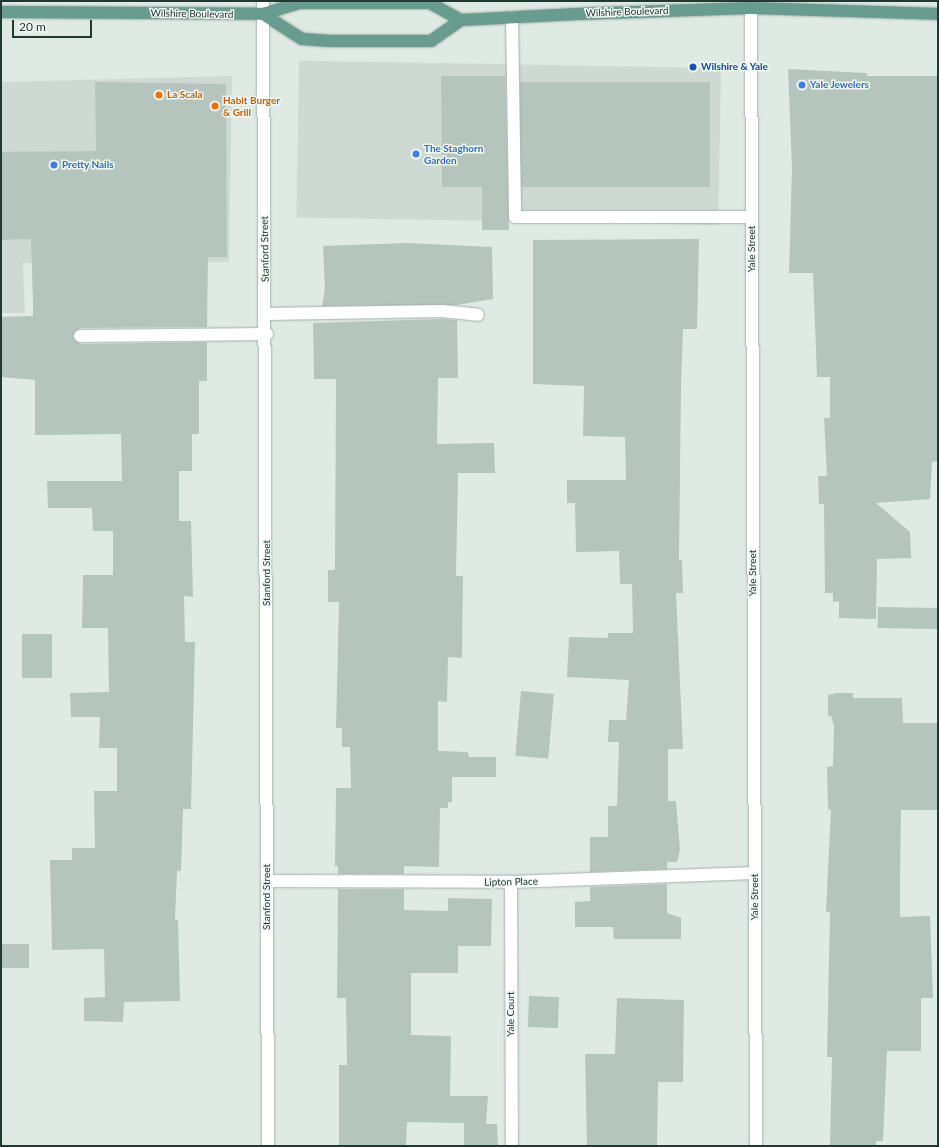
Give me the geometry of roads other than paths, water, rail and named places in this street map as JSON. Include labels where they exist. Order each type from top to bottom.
[{"type":"main road","name":"Wilshire Boulevard","points":[[1,12],[263,14],[299,2],[430,3],[460,20],[751,4],[938,14]]},
{"type":"main road","points":[[263,14],[302,39],[331,41],[431,41],[460,20]]},
{"type":"street","name":"Stanford Street","points":[[263,1],[267,334],[268,1146]]},
{"type":"street","name":"Yale Street","points":[[751,4],[756,1146]]},
{"type":"street","points":[[512,17],[515,217],[752,217]]},
{"type":"street","points":[[266,314],[442,311],[478,315]]},
{"type":"street","points":[[80,336],[267,334]]},
{"type":"street","name":"Lipton Place","points":[[267,881],[511,882],[755,873]]},
{"type":"street","name":"Yale Court","points":[[511,882],[512,1146]]},
{"type":"place","name":"Wilshire & Yale","points":[[693,67]]},
{"type":"place","name":"Yale Jewelers","points":[[802,85]]},
{"type":"place","name":"La Scala","points":[[159,95]]},
{"type":"place","name":"Habit Burger & Grill","points":[[215,106]]},
{"type":"place","name":"The Staghorn Garden","points":[[416,154]]},
{"type":"place","name":"Pretty Nails","points":[[54,165]]}]
